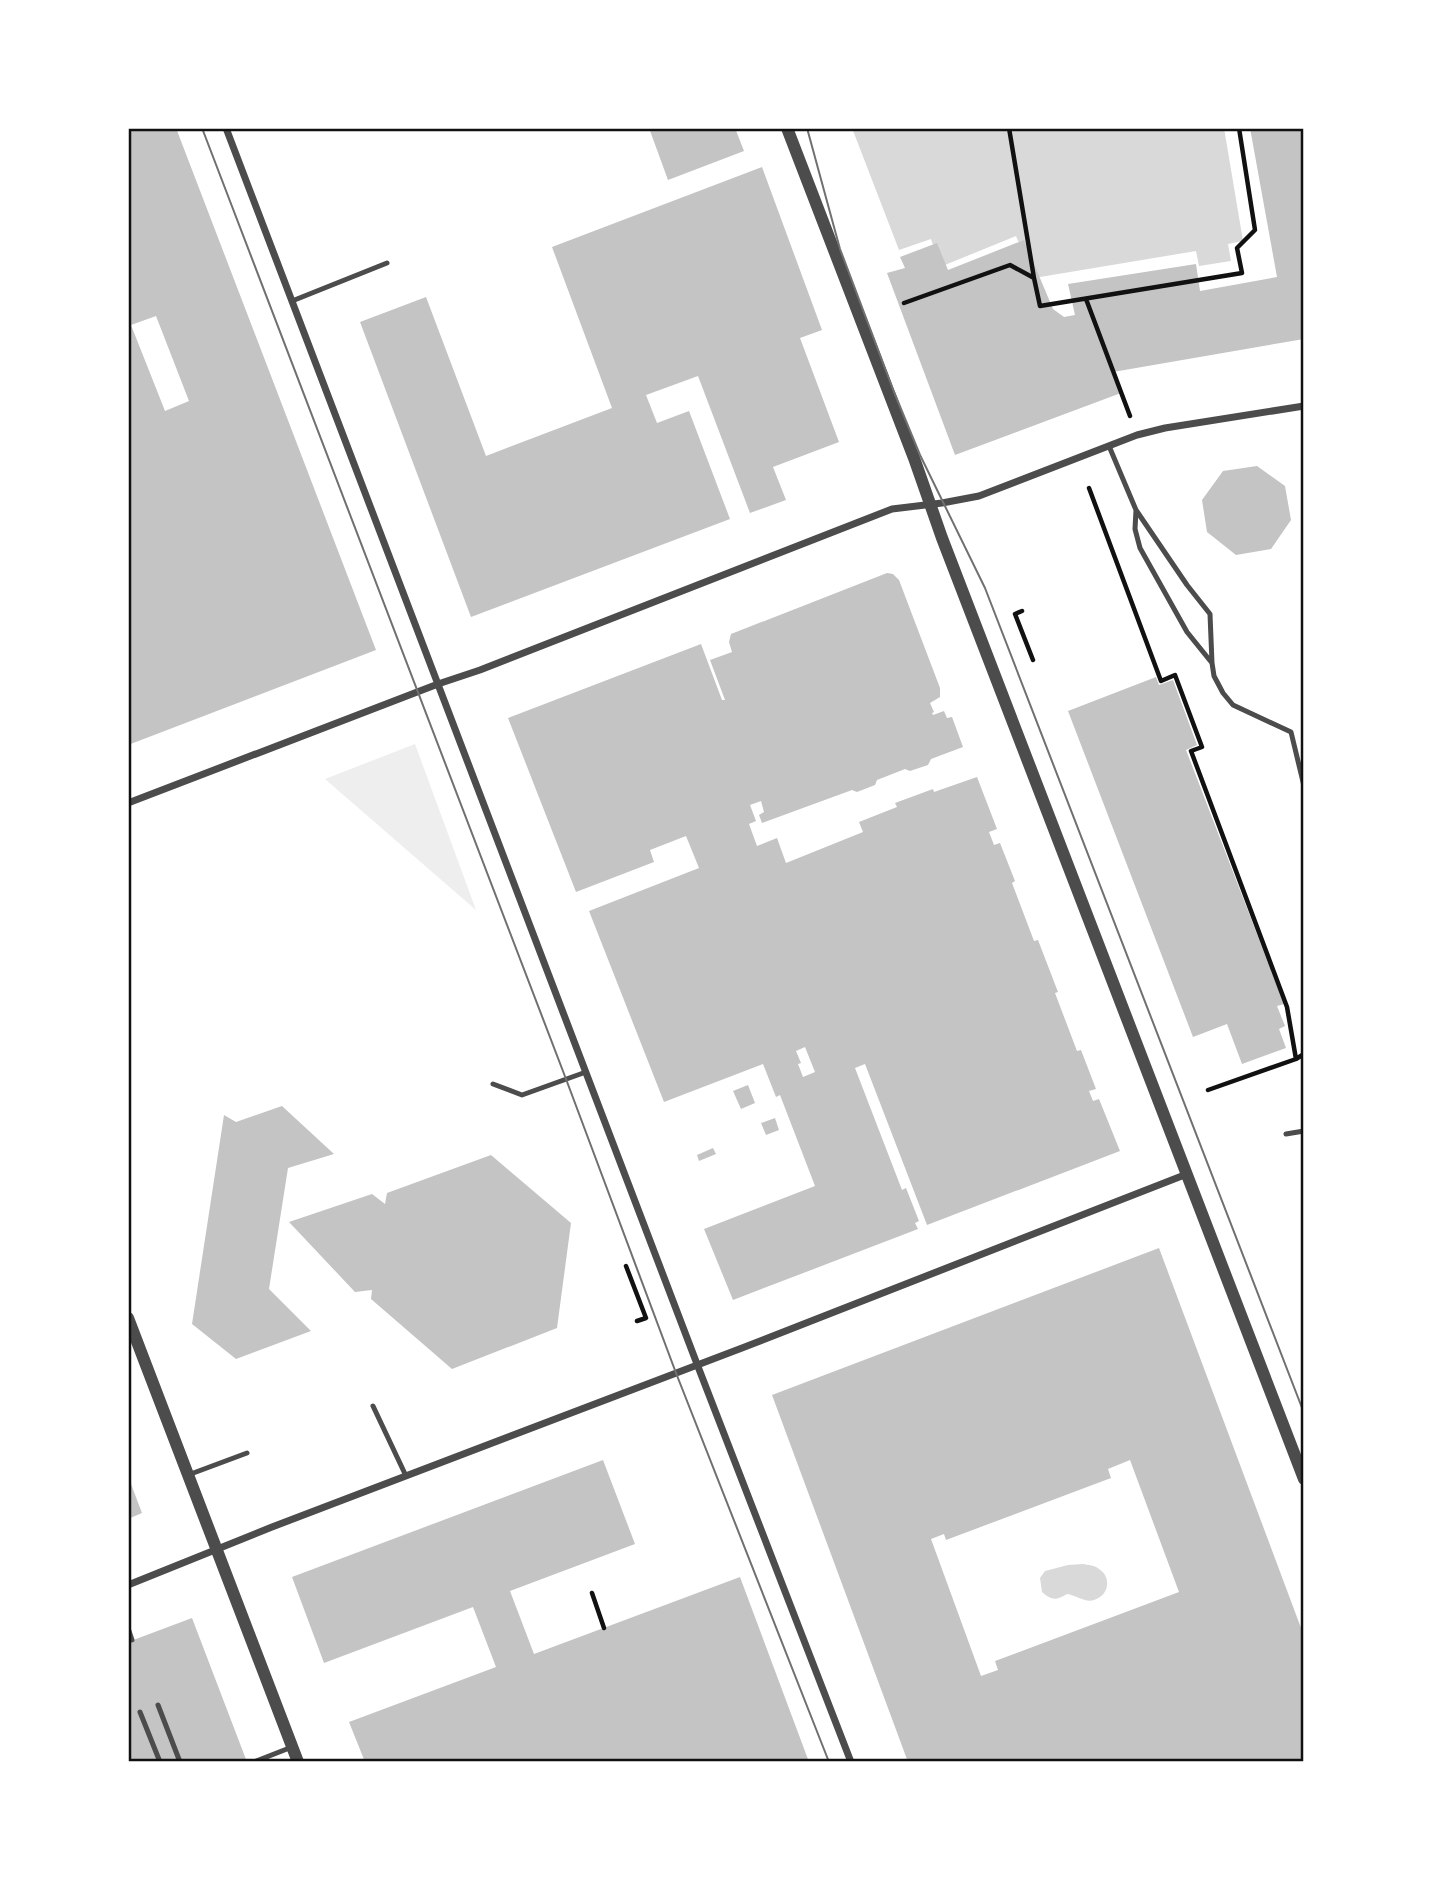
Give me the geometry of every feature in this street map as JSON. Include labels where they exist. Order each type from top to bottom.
[{"type":"street","points":[[226,128],[851,1762]]},
{"type":"street","points":[[787,128],[1304,1479]]},
{"type":"street","points":[[128,803],[480,670],[892,509],[979,496],[1137,435],[1165,428],[1304,406]]},
{"type":"street","points":[[128,1585],[1187,1174]]},
{"type":"street","points":[[128,1318],[298,1762]]},
{"type":"lane","points":[[292,301],[387,263]]},
{"type":"lane","points":[[1109,446],[1136,510],[1210,614],[1214,676],[1223,693],[1233,705],[1291,732],[1304,786]]},
{"type":"lane","points":[[1136,510],[1135,529],[1140,548],[1187,632],[1212,663]]},
{"type":"lane","points":[[493,1084],[522,1095],[586,1072]]},
{"type":"lane","points":[[1286,1134],[1304,1131]]},
{"type":"lane","points":[[373,1406],[406,1476]]},
{"type":"lane","points":[[188,1475],[247,1454]]},
{"type":"lane","points":[[128,1628],[132,1640]]},
{"type":"lane","points":[[158,1705],[180,1762]]},
{"type":"lane","points":[[141,1712],[160,1762]]},
{"type":"lane","points":[[254,1762],[292,1747]]},
{"type":"path","points":[[1009,128],[1040,306],[1242,273],[1237,248],[1255,230],[1239,128]]},
{"type":"path","points":[[904,303],[1010,265],[1034,278]]},
{"type":"path","points":[[1086,299],[1137,435]]},
{"type":"path","points":[[1089,488],[1161,681],[1175,676],[1202,747],[1191,751],[1287,1007],[1296,1059]]},
{"type":"path","points":[[1022,611],[1015,614],[1032,660]]},
{"type":"path","points":[[1208,1090],[1304,1054]]},
{"type":"path","points":[[626,1266],[646,1318],[638,1321]]},
{"type":"path","points":[[592,1593],[604,1628]]},
{"type":"shaded area","points":[[852,128],[1224,128],[1243,241],[1228,244],[1231,261],[1199,266],[1196,251],[1034,278],[1016,236],[940,267],[931,239],[899,250]]},
{"type":"shaded area","points":[[415,744],[476,910],[325,779]]},
{"type":"shaded area","points":[[1083,1564],[1097,1568],[1106,1577],[1106,1591],[1099,1598],[1087,1600],[1067,1594],[1054,1599],[1042,1592],[1040,1578],[1045,1571]]},
{"type":"building","points":[[128,128],[176,128],[376,650],[128,745],[128,264],[131,263],[128,254]],"holes":[[[156,316],[189,401],[165,411],[131,325]]]},
{"type":"building","points":[[649,128],[735,128],[744,151],[668,180]]},
{"type":"building","points":[[1250,128],[1304,128],[1304,339],[1113,372],[1121,393],[955,455],[887,273],[905,268],[900,257],[937,243],[948,270],[1024,240],[1053,309],[1064,317],[1075,315],[1068,284],[1196,264],[1200,291],[1277,277]]},
{"type":"building","points":[[762,167],[822,330],[800,338],[839,442],[773,467],[786,500],[750,513],[698,376],[646,395],[657,423],[689,411],[730,519],[471,617],[360,322],[426,297],[486,456],[612,408],[552,247]]},
{"type":"building","points":[[1257,466],[1285,486],[1291,520],[1271,549],[1236,555],[1207,532],[1202,500],[1223,471]]},
{"type":"building","points":[[887,573],[893,574],[899,580],[940,688],[940,697],[930,703],[934,712],[932,713],[933,715],[944,711],[947,718],[952,717],[963,747],[931,759],[928,765],[910,771],[905,769],[877,780],[875,785],[857,792],[852,790],[762,823],[759,815],[764,812],[761,801],[750,805],[756,821],[749,824],[757,846],[777,838],[786,863],[863,832],[859,822],[897,807],[895,803],[977,777],[997,829],[989,832],[994,845],[1000,843],[1034,941],[1038,940],[1077,1051],[1081,1050],[1096,1089],[1089,1091],[1093,1101],[1099,1099],[1120,1151],[927,1225],[865,1064],[855,1068],[902,1190],[906,1188],[919,1221],[915,1223],[918,1229],[733,1300],[704,1229],[815,1186],[780,1095],[776,1097],[763,1064],[664,1102],[589,911],[699,868],[686,836],[650,850],[654,862],[576,892],[508,718],[701,644],[722,700],[725,700],[710,660],[732,652],[729,642],[731,634]],"holes":[[[805,1047],[815,1072],[803,1077],[796,1051]]]},
{"type":"building","points":[[1156,677],[1159,685],[1173,680],[1197,745],[1186,750],[1284,1004],[1277,1006],[1285,1026],[1279,1029],[1286,1048],[1242,1064],[1227,1024],[1193,1037],[1068,711]]},
{"type":"building","points":[[748,1085],[755,1103],[741,1109],[733,1091]]},
{"type":"building","points":[[282,1106],[334,1154],[288,1168],[269,1289],[311,1331],[236,1359],[192,1324],[224,1115],[236,1122]]},
{"type":"building","points":[[775,1118],[779,1130],[766,1135],[761,1123]]},
{"type":"building","points":[[713,1148],[716,1154],[699,1161],[697,1155]]},
{"type":"building","points":[[491,1155],[571,1223],[557,1328],[452,1369],[371,1299],[372,1290],[355,1292],[289,1222],[372,1194],[385,1204],[387,1193]]},
{"type":"building","points":[[1159,1248],[1304,1636],[1304,1762],[908,1762],[772,1395]],"holes":[[[1130,1460],[1179,1592],[995,1661],[998,1670],[981,1676],[931,1539],[944,1534],[946,1540],[1111,1478],[1108,1469]]]},
{"type":"building","points":[[603,1460],[635,1544],[510,1591],[534,1654],[740,1577],[809,1762],[365,1762],[349,1722],[496,1667],[473,1607],[324,1663],[292,1577]]},
{"type":"building","points":[[128,1476],[142,1513],[128,1519]]},
{"type":"building","points":[[192,1618],[247,1762],[128,1762],[128,1642]]},
{"type":"tram line","points":[[202,128],[676,1373],[829,1762]]},
{"type":"tram line","points":[[807,128],[840,249],[894,392],[920,455],[985,588],[1304,1413]]}]
